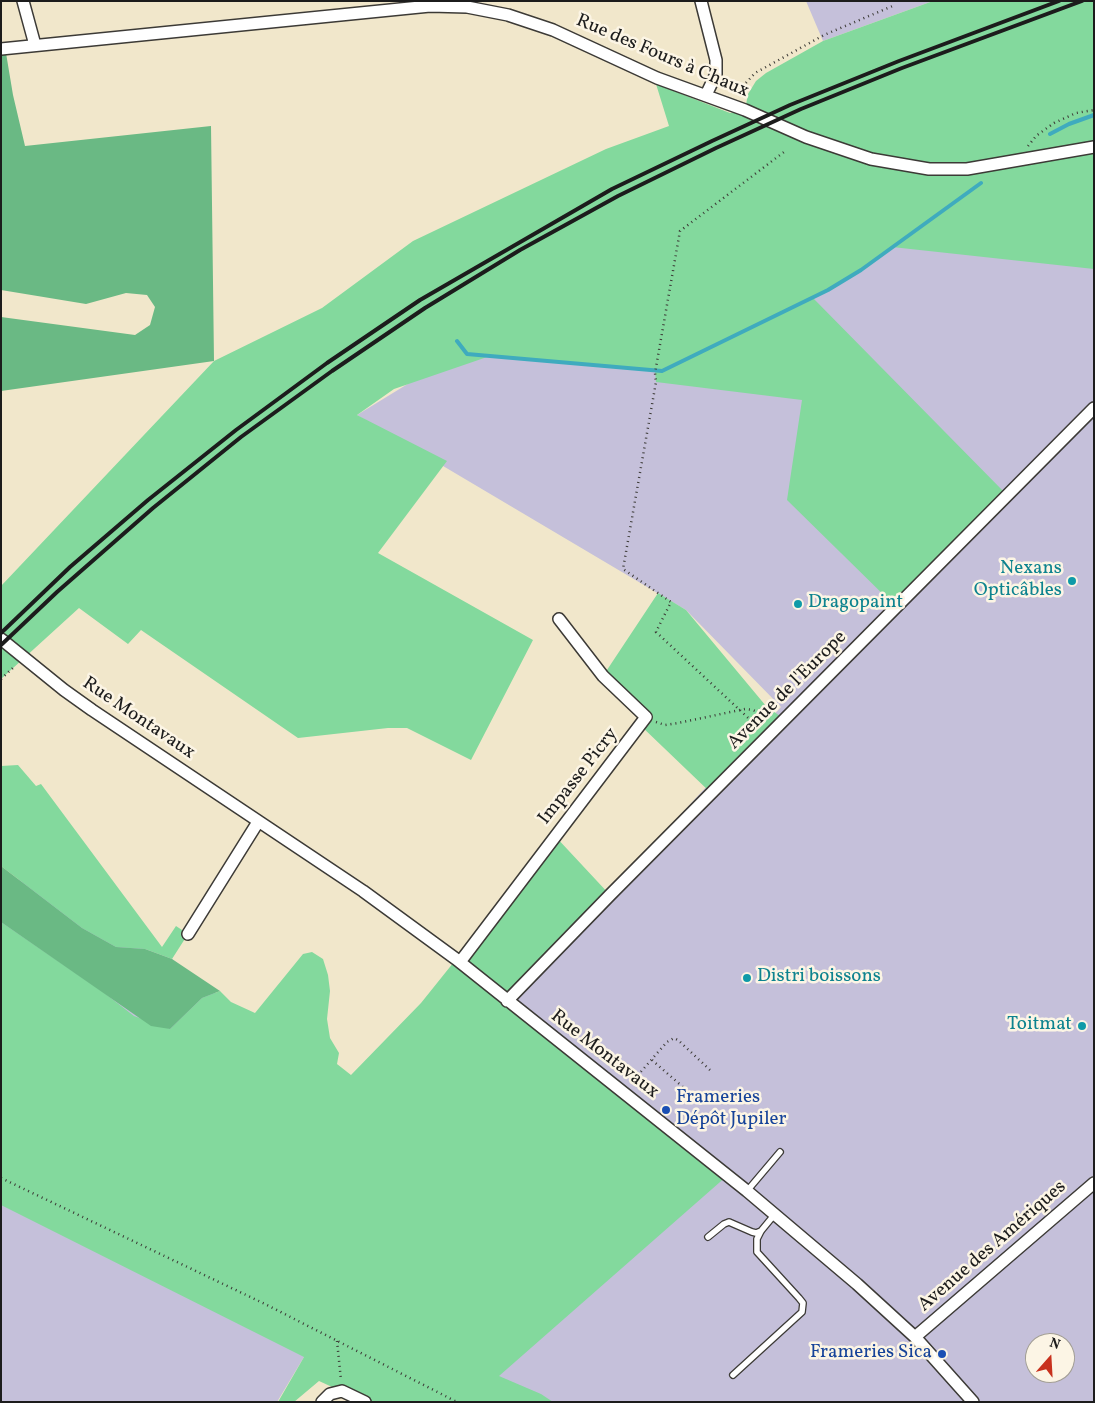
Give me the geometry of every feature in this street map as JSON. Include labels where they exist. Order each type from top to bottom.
[{"type":"street","points":[[23,1],[35,45]]},
{"type":"street","points":[[702,1],[716,60],[716,74],[706,95]]},
{"type":"street","name":"Rue des Fours à Chaux","points":[[1,48],[430,6],[466,7],[508,15],[553,30],[656,78],[745,110],[806,137],[862,156],[929,169],[967,169],[1094,147]]},
{"type":"street","name":"Avenue de l'Europe","points":[[507,1001],[778,725],[1094,408]]},
{"type":"street","points":[[559,619],[603,676],[646,718]]},
{"type":"street","name":"Rue Montavaux","points":[[1,639],[92,710],[363,891],[460,962],[747,1191],[858,1284],[915,1337],[973,1402]]},
{"type":"street","name":"Impasse Picry","points":[[460,962],[646,718]]},
{"type":"street","points":[[188,934],[258,822]]},
{"type":"street","name":"Avenue des Amériques","points":[[915,1337],[1094,1183]]},
{"type":"street","points":[[322,1402],[330,1394],[342,1392],[365,1402]]},
{"type":"lane","points":[[747,1191],[780,1152]]},
{"type":"lane","points":[[733,1375],[802,1312],[803,1303],[757,1252],[757,1239],[761,1230],[775,1214]]},
{"type":"lane","points":[[708,1237],[729,1222],[756,1233],[761,1230]]},
{"type":"path","points":[[745,110],[741,100],[744,85],[756,74],[824,35],[895,4]]},
{"type":"path","points":[[1015,160],[1036,136],[1054,123],[1076,113],[1094,110]]},
{"type":"path","points":[[768,736],[656,632],[671,602],[623,569],[680,231],[784,152]]},
{"type":"path","points":[[1,679],[24,658]]},
{"type":"path","points":[[646,718],[665,725],[740,710],[754,710],[762,713],[778,725]]},
{"type":"path","points":[[623,1092],[667,1042],[674,1038],[710,1070]]},
{"type":"path","points":[[652,1060],[684,1088]]},
{"type":"path","points":[[1,1178],[265,1304],[457,1402]]},
{"type":"path","points":[[337,1341],[342,1392]]},
{"type":"shaded area","points":[[806,1],[933,1],[823,41]]},
{"type":"shaded area","points":[[1094,11],[1094,1402],[391,1402],[304,1357],[277,1402],[1,1402],[1,870],[145,949],[172,959],[320,1075],[352,1075],[507,1000],[781,707],[686,610],[357,415],[406,385]]},
{"type":"green space","points":[[933,1],[1094,1],[1094,269],[892,247],[861,270],[813,298],[1007,495],[896,607],[787,500],[802,400],[656,382],[655,370],[490,356],[394,389],[357,415],[447,461],[378,553],[533,640],[471,760],[407,728],[388,728],[298,738],[141,630],[128,644],[79,608],[1,679],[1,586],[214,361],[322,308],[413,241],[606,149],[669,126],[656,84],[730,113],[745,110],[748,94],[756,81],[766,73],[823,41]]},
{"type":"green space","points":[[6,53],[13,95],[25,146],[211,126],[214,361],[1,391],[1,317],[135,335],[150,325],[155,307],[147,295],[126,293],[86,304],[1,290],[1,54]]},
{"type":"green space","points":[[658,593],[686,610],[766,706],[784,719],[711,793],[640,725],[646,717],[603,676]]},
{"type":"green space","points":[[18,765],[36,786],[41,784],[162,947],[176,926],[188,934],[172,959],[145,949],[116,947],[82,928],[1,866],[1,766]]},
{"type":"green space","points":[[555,836],[610,895],[507,1001],[728,1175],[499,1376],[541,1394],[553,1402],[365,1402],[319,1381],[294,1402],[278,1402],[304,1357],[1,1205],[1,922],[103,992],[134,1016],[170,1029],[202,998],[220,991],[231,1002],[255,1013],[303,954],[312,952],[323,959],[328,975],[330,991],[327,1019],[330,1038],[339,1053],[337,1064],[351,1075],[421,1003]]},
{"type":"green space","points":[[1,866],[82,928],[116,947],[145,949],[172,959],[220,991],[202,998],[170,1029],[151,1026],[1,922]]},
{"type":"waterway","points":[[1050,134],[1069,124],[1094,115]]},
{"type":"waterway","points":[[457,341],[467,354],[662,371],[828,290],[861,270],[981,183]]},
{"type":"railway","points":[[1,633],[70,567],[148,500],[236,430],[327,363],[420,300],[612,189],[712,141],[790,105],[899,61],[1059,1]]},
{"type":"railway","points":[[1,645],[57,592],[153,508],[241,437],[332,371],[425,308],[520,250],[618,196],[801,109],[902,68],[1082,1]]},
{"type":"place","name":"Nexans Opticâbles","points":[[1072,581]]},
{"type":"place","name":"Dragopaint","points":[[798,604]]},
{"type":"place","name":"Distri boissons","points":[[747,978]]},
{"type":"place","name":"Toitmat","points":[[1082,1026]]},
{"type":"place","name":"Frameries Dépôt Jupiler","points":[[666,1110]]},
{"type":"place","name":"Frameries Sica","points":[[942,1354]]}]
